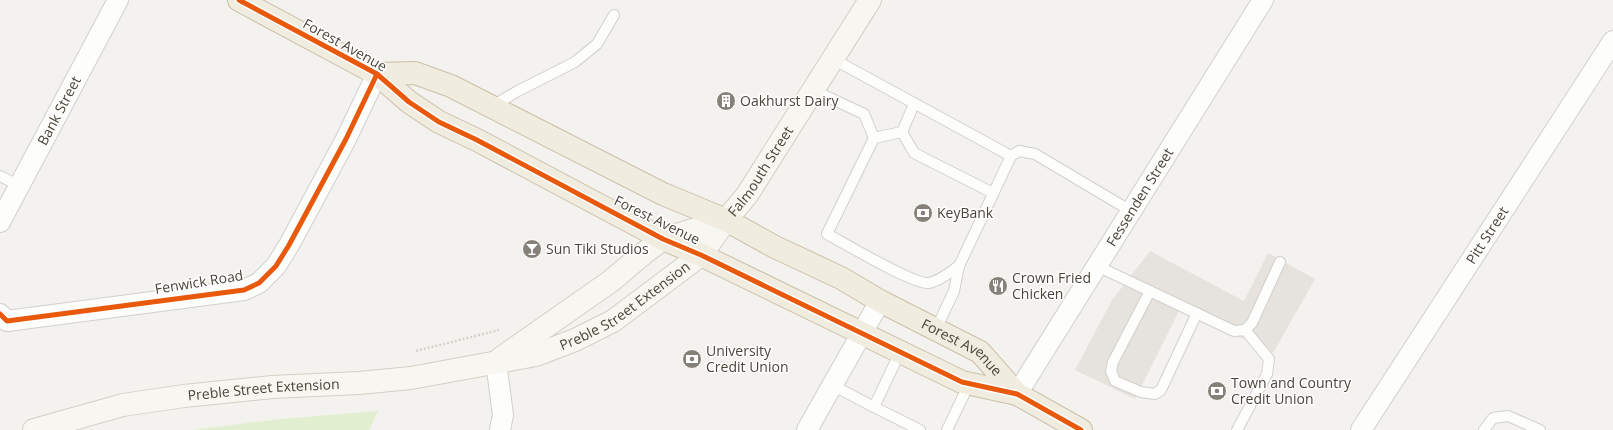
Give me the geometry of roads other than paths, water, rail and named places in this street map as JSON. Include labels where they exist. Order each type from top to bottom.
[{"type":"highway","name":"Forest Avenue","points":[[239,0],[377,74],[409,102],[439,122],[477,140],[663,239],[701,255],[962,382],[1017,394],[1081,430]]},
{"type":"highway","name":"Forest Avenue","points":[[377,74],[415,73],[451,86],[663,194],[726,220],[841,278],[880,301],[980,352],[1017,394]]},
{"type":"main road","name":"Falmouth Street","points":[[726,220],[747,195],[870,0]]},
{"type":"main road","name":"Preble Street Extension","points":[[496,362],[611,281],[663,239],[726,220]]},
{"type":"main road","name":"Preble Street Extension","points":[[34,430],[123,405],[184,396],[272,387],[359,383],[411,378],[536,355],[593,332],[613,321],[701,255],[726,220]]},
{"type":"street","name":"Bank Street","points":[[0,222],[118,0]]},
{"type":"street","name":"Fessenden Street","points":[[1017,394],[1263,0]]},
{"type":"street","name":"Pitt Street","points":[[1361,430],[1613,41]]},
{"type":"street","name":"Fenwick Road","points":[[0,314],[7,321],[244,290],[259,284],[276,266],[289,245],[346,139],[377,74]]},
{"type":"street","points":[[807,430],[880,301]]},
{"type":"street","points":[[496,362],[503,415],[500,430]]},
{"type":"lane","points":[[491,107],[516,92],[575,62],[597,44],[614,15]]},
{"type":"lane","points":[[833,59],[1011,156]]},
{"type":"lane","points":[[813,90],[864,114],[874,138],[827,234],[909,278],[928,283],[938,280],[959,266]]},
{"type":"lane","points":[[902,132],[914,104]]},
{"type":"lane","points":[[874,138],[902,132]]},
{"type":"lane","points":[[902,132],[914,153],[993,193]]},
{"type":"lane","points":[[936,329],[954,291],[959,266],[993,193],[1011,156],[1019,151],[1035,154],[1131,211]]},
{"type":"lane","points":[[0,176],[20,186]]},
{"type":"lane","points":[[1097,266],[1234,331],[1245,330],[1252,323],[1280,262]]},
{"type":"lane","points":[[1150,291],[1113,362],[1112,371],[1115,381],[1141,392],[1155,394],[1161,390],[1197,313]]},
{"type":"lane","points":[[1236,430],[1267,374],[1269,359],[1245,330]]},
{"type":"lane","points":[[874,407],[900,352]]},
{"type":"lane","points":[[947,430],[969,384]]},
{"type":"lane","points":[[832,385],[920,430]]},
{"type":"lane","points":[[1484,430],[1493,418],[1508,416],[1540,430]]},
{"type":"place","name":"Oakhurst Dairy","points":[[726,101]]},
{"type":"place","name":"KeyBank","points":[[923,213]]},
{"type":"place","name":"Sun Tiki Studios","points":[[532,249]]},
{"type":"place","name":"Crown Fried Chicken","points":[[998,286]]},
{"type":"place","name":"University Credit Union","points":[[692,359]]},
{"type":"place","name":"Town and Country Credit Union","points":[[1217,391]]}]
